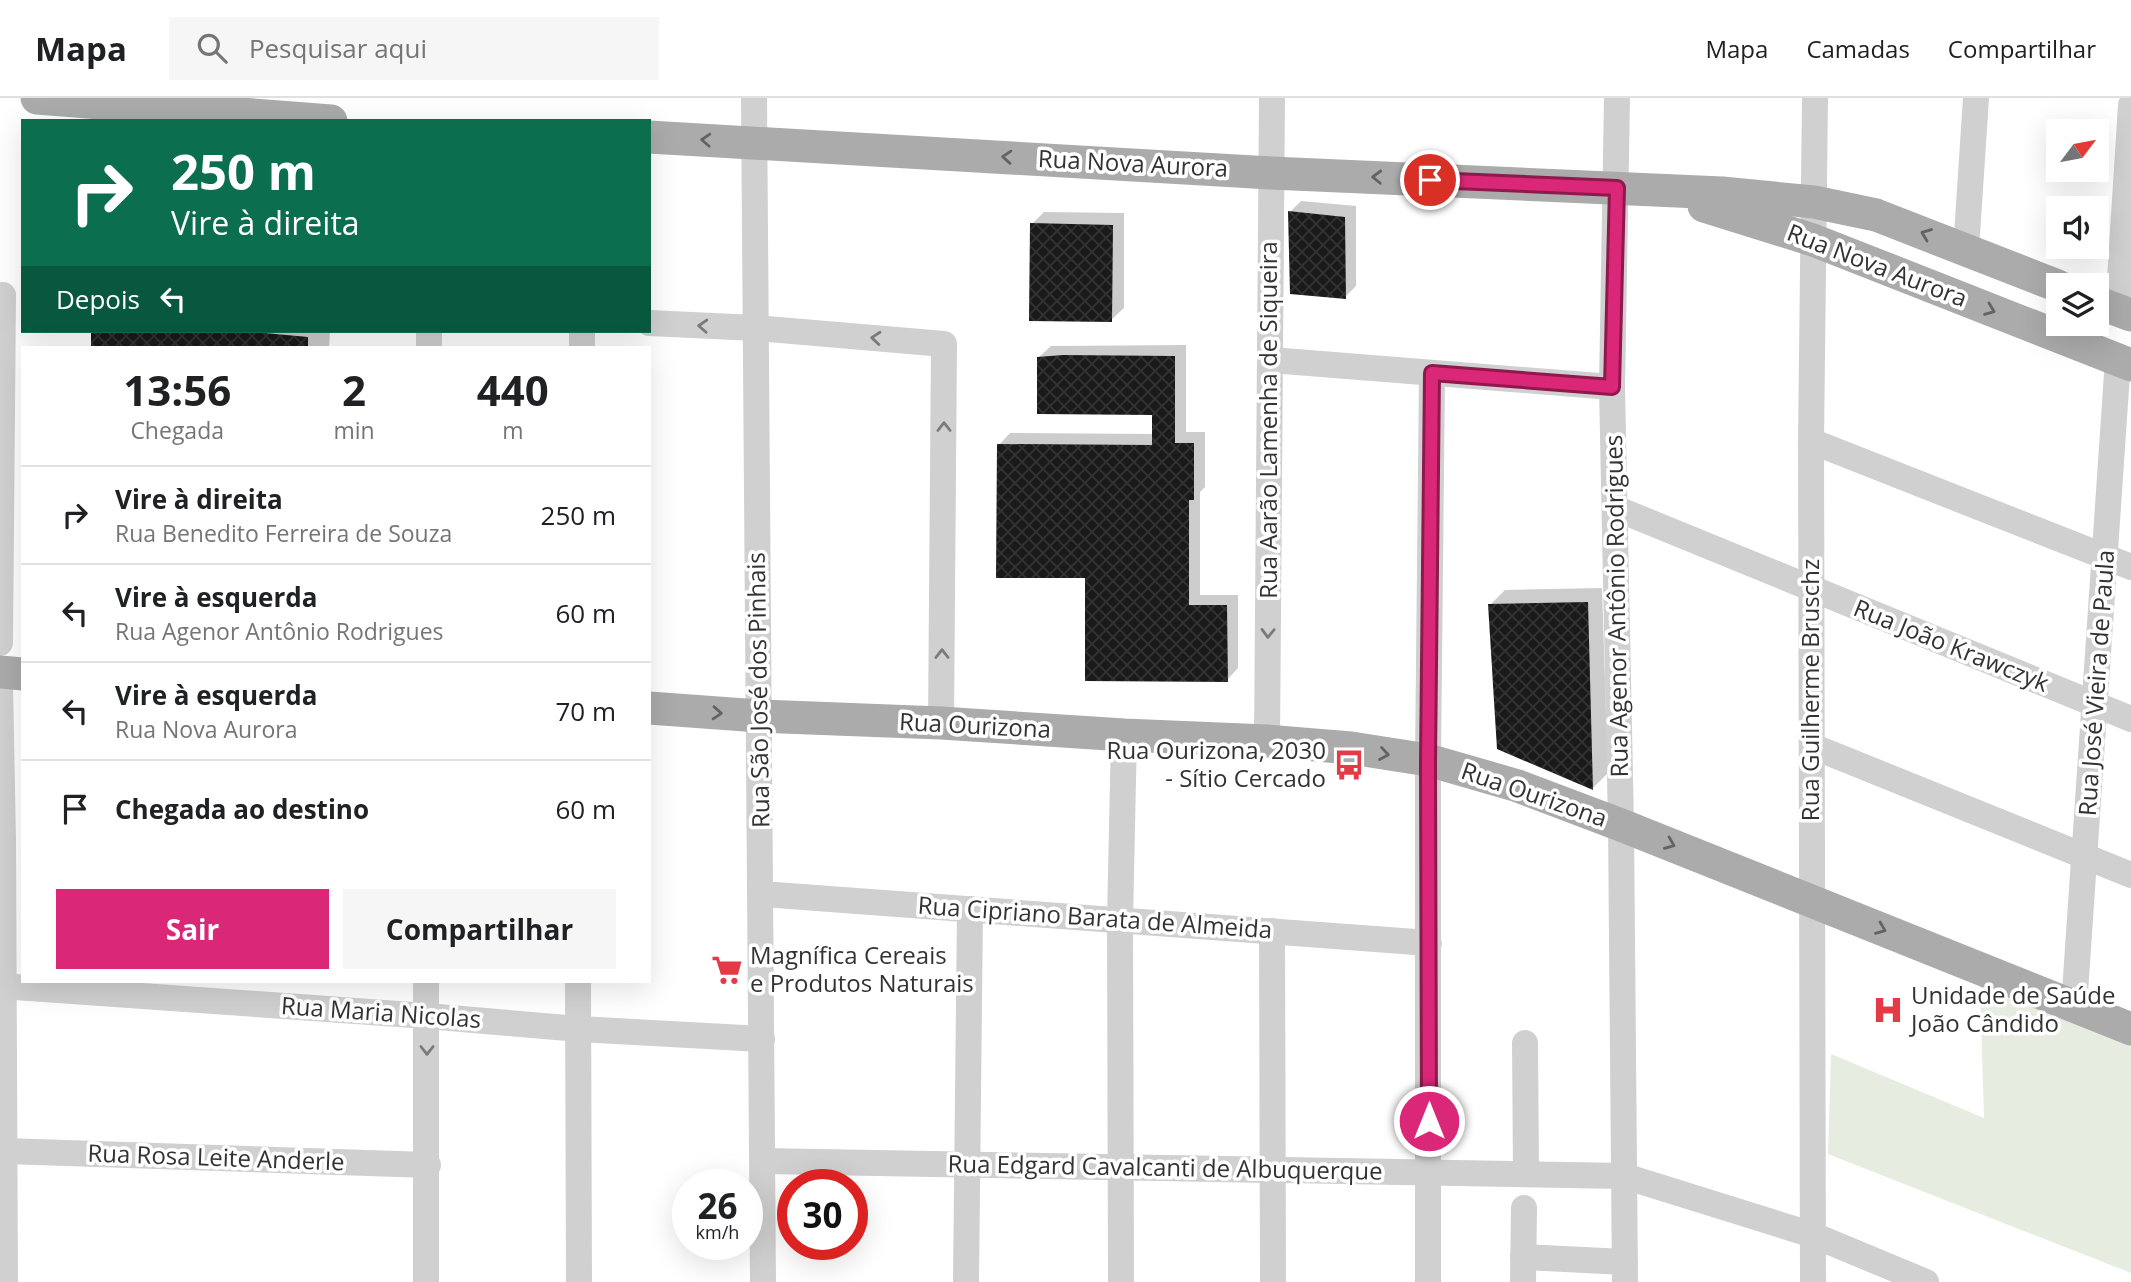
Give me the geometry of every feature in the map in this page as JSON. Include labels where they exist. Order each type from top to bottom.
[{"type":"main road","points":[[37,98],[263,112],[316,119]]},
{"type":"main road","name":"Rua Nova Aurora","points":[[651,137],[1270,173],[1722,193],[1814,202],[1877,215],[2046,281]]},
{"type":"main road","name":"Rua Nova Aurora","points":[[1617,188],[1699,205],[1813,240],[2124,362]]},
{"type":"main road","points":[[0,673],[21,674]]},
{"type":"main road","name":"Rua Ourizona","points":[[651,708],[1267,741],[1351,748],[1428,761],[1518,786],[1621,825],[2131,1029]]},
{"type":"street","name":"Rua São José dos Pinhais","points":[[754,98],[763,1282]]},
{"type":"street","name":"Rua Aarão Lamenha de Siqueira","points":[[1267,741],[1272,98]]},
{"type":"street","name":"Rua Agenor Antônio Rodrigues","points":[[1617,98],[1612,387],[1621,825],[1625,1272]]},
{"type":"street","name":"Rua Guilherme Bruschz","points":[[1813,1282],[1811,441],[1815,98]]},
{"type":"street","name":"Rua Nova Aurora","points":[[1966,250],[1976,98]]},
{"type":"street","points":[[2115,309],[2131,105]]},
{"type":"street","points":[[0,643],[9,295]]},
{"type":"street","points":[[651,323],[756,328],[944,344],[942,723]]},
{"type":"street","points":[[1271,360],[1612,387]]},
{"type":"street","name":"Rua José Vieira de Paula","points":[[2074,1007],[2106,558],[2124,362]]},
{"type":"street","points":[[1428,1282],[1428,761],[1432,373]]},
{"type":"street","points":[[1811,441],[2131,567]]},
{"type":"street","name":"Rua João Krawczyk","points":[[1615,508],[2131,719]]},
{"type":"street","points":[[0,684],[13,841],[2,987],[5,1282]]},
{"type":"street","points":[[1121,1282],[1120,920],[1124,735]]},
{"type":"street","points":[[1812,746],[2131,875]]},
{"type":"street","name":"Rua Cipriano Barata de Almeida","points":[[761,894],[1429,943]]},
{"type":"street","points":[[967,1282],[970,909]]},
{"type":"street","points":[[1272,931],[1273,1282]]},
{"type":"street","points":[[426,983],[426,1282]]},
{"type":"street","points":[[578,983],[579,1282]]},
{"type":"street","name":"Rua Maria Nicolas","points":[[2,987],[579,1029],[762,1039]]},
{"type":"street","points":[[1525,1043],[1526,1174]]},
{"type":"street","name":"Rua Rosa Leite Anderle","points":[[5,1151],[428,1165]]},
{"type":"street","name":"Rua Edgard Cavalcanti de Albuquerque","points":[[762,1161],[1624,1176],[1813,1235],[1926,1282]]},
{"type":"street","points":[[1524,1208],[1523,1270],[1625,1272]]},
{"type":"shaded area","points":[[1980,985],[2131,1044],[2131,1273],[1828,1154],[1831,1054],[1984,1118]]},
{"type":"building","points":[[1288,211],[1345,217],[1346,299],[1290,294]]},
{"type":"building","points":[[1030,223],[1113,225],[1112,322],[1029,321]]},
{"type":"building","points":[[91,333],[265,333],[308,337],[308,346],[91,346]]},
{"type":"building","points":[[1175,356],[1175,443],[1194,443],[1194,500],[1189,500],[1189,605],[1227,605],[1228,682],[1085,681],[1085,578],[996,578],[997,444],[1152,445],[1152,415],[1037,414],[1037,357]]},
{"type":"building","points":[[1588,602],[1593,790],[1497,749],[1488,604]]},
{"type":"place","name":"Rua Ourizona, 2030 - Sítio Cercado","points":[[1349,765]]},
{"type":"place","name":"Magnífica Cereais e Produtos Naturais","points":[[727,970]]},
{"type":"place","name":"Unidade de Saúde João Cândido","points":[[1888,1010]]},
{"type":"route","points":[[1429,1121],[1428,761],[1432,373],[1612,387],[1617,188],[1430,180]]}]
